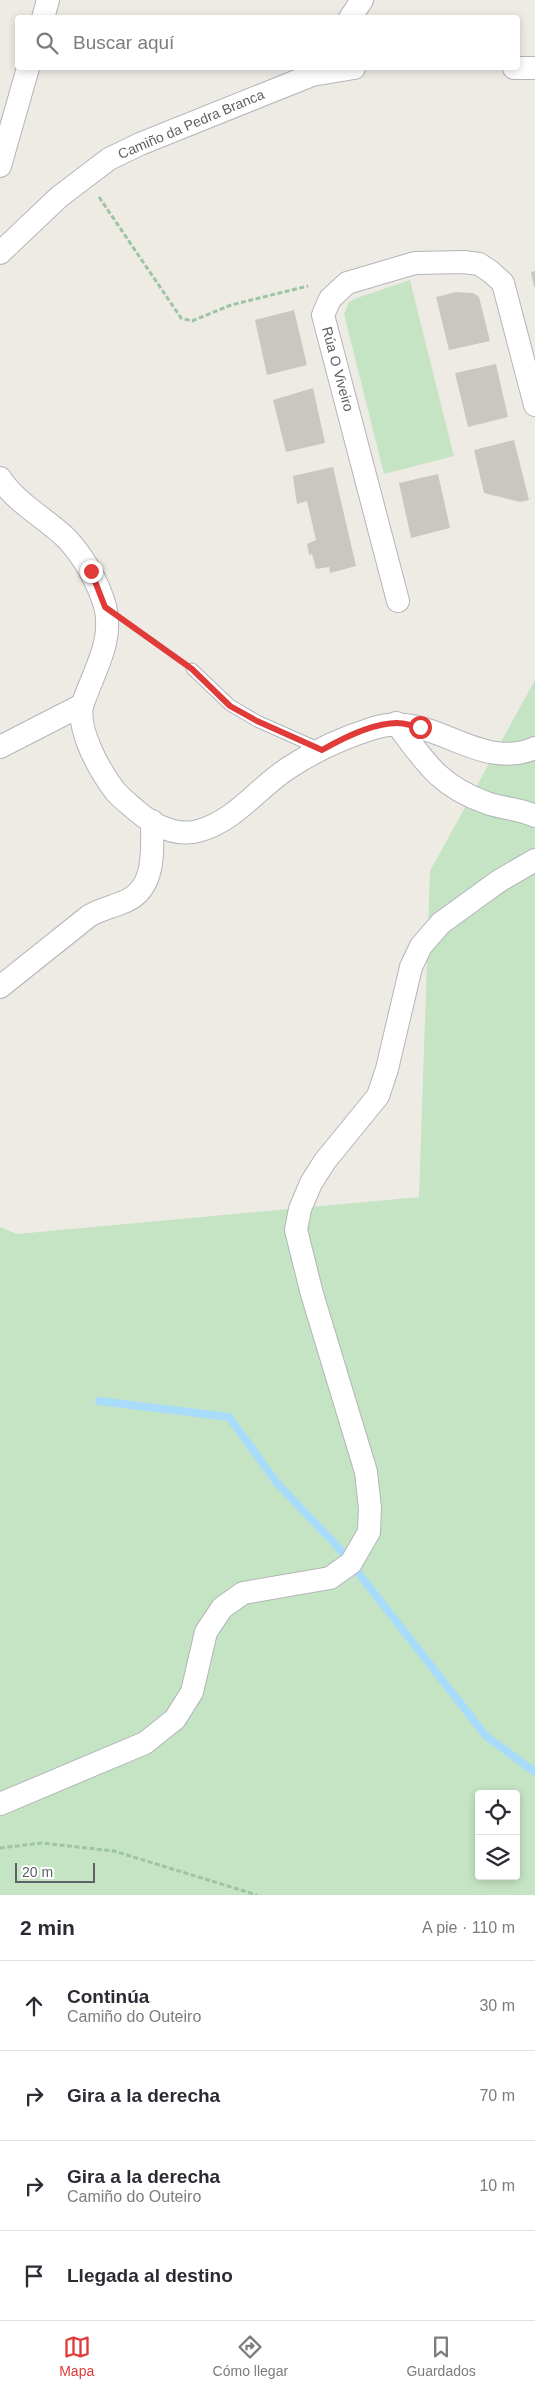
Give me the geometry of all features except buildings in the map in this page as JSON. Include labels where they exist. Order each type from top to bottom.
[{"type":"street","points":[[44,15],[48,0]]},
{"type":"street","points":[[352,15],[362,0]]},
{"type":"street","points":[[520,68],[535,68]]},
{"type":"street","points":[[0,166],[27,70]]},
{"type":"street","name":"Camiño da Pedra Branca","points":[[0,253],[59,197],[84,176],[109,159],[140,144],[296,80],[333,70]]},
{"type":"street","points":[[330,299],[347,283],[415,263],[464,262],[479,264],[491,272],[503,284],[535,406]]},
{"type":"street","name":"Rúa O Viveiro","points":[[330,299],[323,315],[398,601]]},
{"type":"street","points":[[0,478],[7,489],[66,538],[91,571],[105,607],[106,642],[97,672],[82,705],[84,734],[93,757],[116,792],[142,815],[174,833],[196,832],[214,826],[236,812],[289,767],[343,738],[376,727],[396,723],[420,727],[475,749],[506,756],[535,748]]},
{"type":"street","points":[[0,747],[82,705]]},
{"type":"street","points":[[396,723],[432,772],[458,792],[489,804],[522,810],[535,816]]},
{"type":"street","points":[[0,987],[88,916],[104,907],[121,903],[134,897],[143,888],[151,864],[152,821]]},
{"type":"street","points":[[0,1804],[146,1743],[175,1719],[192,1692],[206,1632],[222,1608],[243,1593],[330,1578],[351,1563],[369,1532],[370,1508],[366,1472],[312,1294],[296,1230],[300,1209],[311,1183],[325,1161],[378,1096],[387,1069],[412,967],[421,946],[441,923],[499,881],[535,860]]},
{"type":"lane","points":[[192,669],[230,706],[257,721],[322,750]]},
{"type":"path","points":[[84,176],[181,318],[186,321],[192,321],[231,305],[316,284],[330,299]]},
{"type":"path","points":[[105,607],[192,669]]},
{"type":"path","points":[[0,1848],[42,1843],[114,1851],[256,1895]]},
{"type":"green space","points":[[410,280],[454,456],[384,474],[344,314],[349,302],[354,299]]},
{"type":"green space","points":[[535,680],[535,1895],[0,1895],[0,1227],[17,1234],[419,1197],[430,871]]},
{"type":"waterway","points":[[99,1401],[229,1417],[277,1483],[338,1547],[486,1736],[535,1772]]},
{"type":"route","points":[[91,571],[105,607],[192,669],[230,706],[257,721],[322,750],[343,738],[376,727],[396,723],[420,727]]}]
